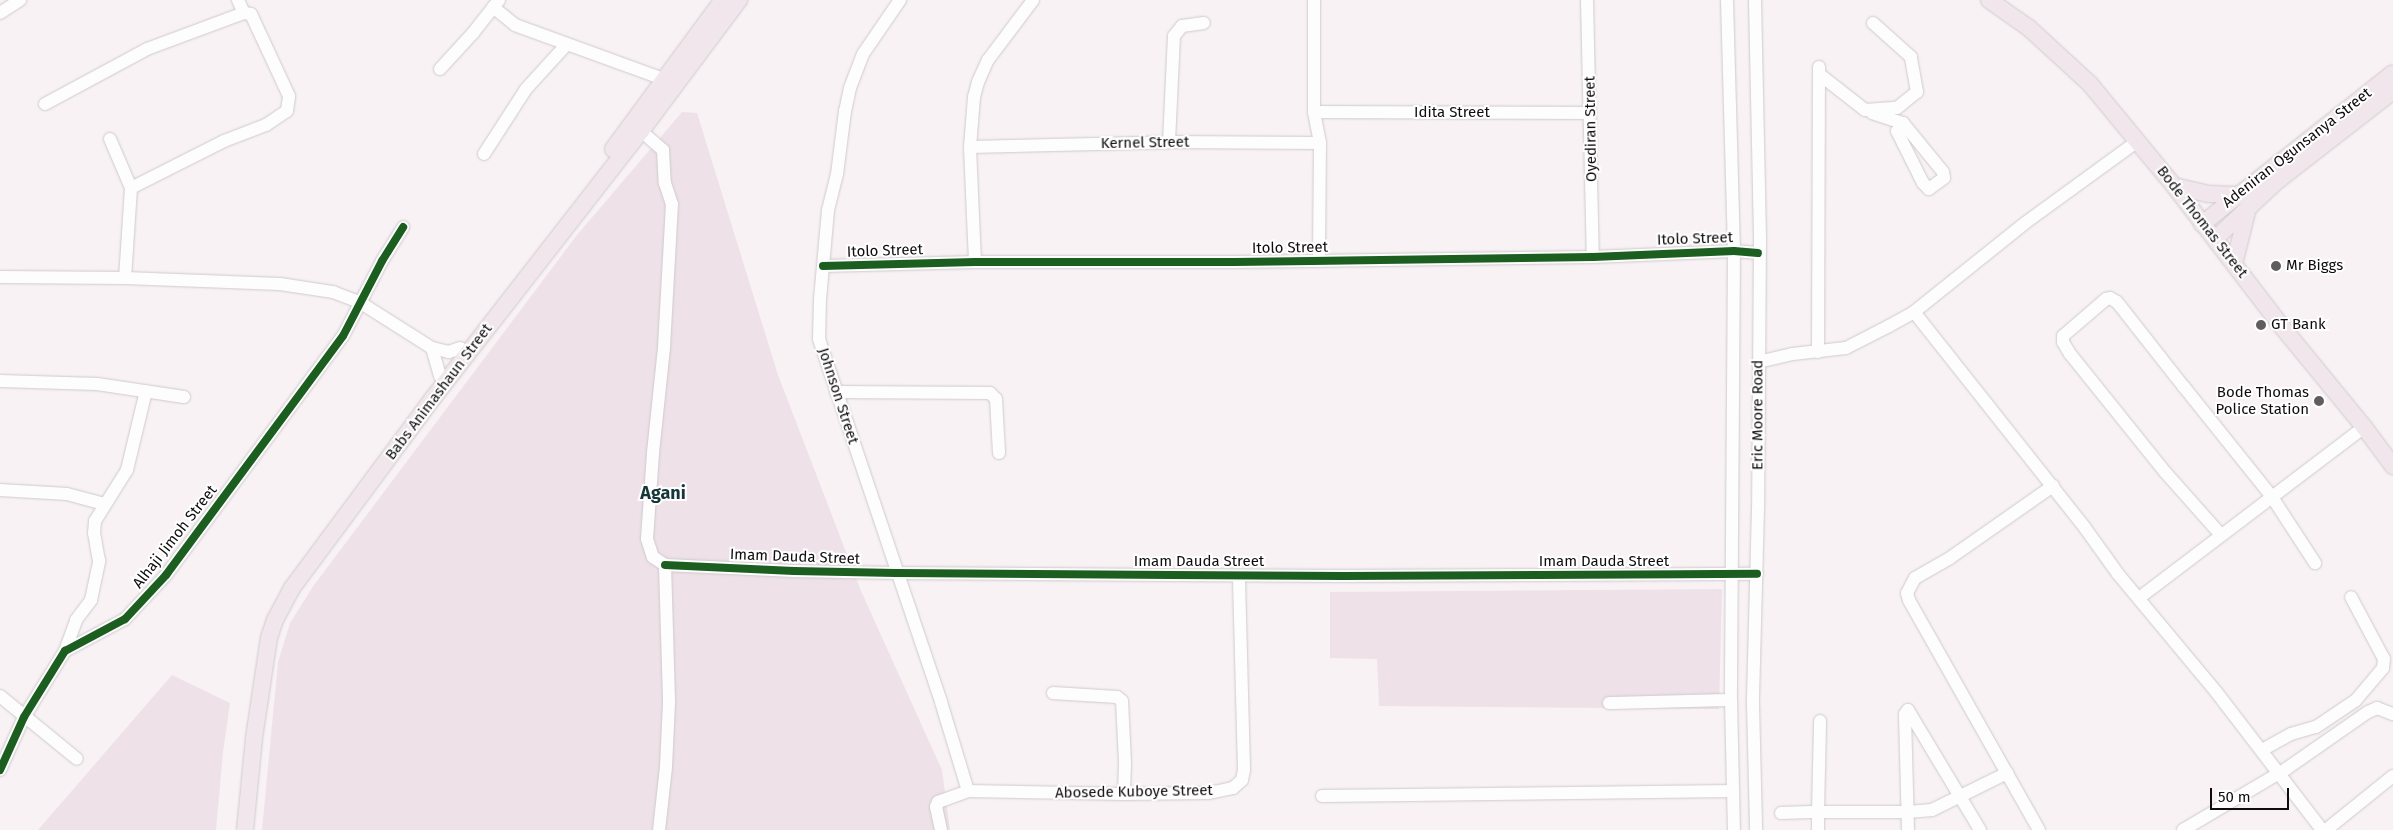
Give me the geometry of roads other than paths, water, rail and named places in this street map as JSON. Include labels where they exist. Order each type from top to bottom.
[{"type":"main road","name":"Babs Animashaun Street","points":[[234,830],[252,684],[267,617],[289,578],[641,131],[723,0]]},
{"type":"main road","name":"Babs Animashaun Street","points":[[245,830],[259,702],[270,638],[275,620],[298,579],[349,503],[460,348],[671,81],[739,0]]},
{"type":"main road","name":"Bode Thomas Street","points":[[1989,0],[2029,28],[2090,84],[2174,186],[2393,466]]},
{"type":"main road","name":"Adeniran Ogunsanya Street","points":[[2202,224],[2243,200],[2386,88]]},
{"type":"main road","points":[[2174,186],[2243,200],[2234,264]]},
{"type":"main road","name":"Adeniran Ogunsanya Street","points":[[2215,239],[2243,200]]},
{"type":"street","points":[[0,13],[20,0]]},
{"type":"street","points":[[238,0],[244,13]]},
{"type":"street","name":"Johnson Street","points":[[900,0],[863,54],[850,88],[845,110],[837,174],[828,210],[819,339],[896,573],[941,702],[968,791]]},
{"type":"street","points":[[975,262],[970,147],[974,97],[978,82],[988,60],[1033,0]]},
{"type":"street","points":[[1314,0],[1314,112],[1320,143],[1319,261]]},
{"type":"street","name":"Oyediran Street","points":[[1587,0],[1590,54],[1594,257]]},
{"type":"street","name":"Eric Moore Road","points":[[1727,0],[1734,251],[1732,310],[1733,575],[1731,700],[1734,830]]},
{"type":"street","name":"Eric Moore Road","points":[[1755,0],[1760,238],[1758,253],[1757,574],[1754,704],[1756,830]]},
{"type":"street","points":[[440,69],[496,4],[516,25],[566,45],[671,81]]},
{"type":"street","points":[[45,104],[148,49],[244,13],[251,14],[289,96],[288,111],[266,125],[224,141],[130,188]]},
{"type":"street","points":[[1168,142],[1174,36],[1182,26],[1204,23]]},
{"type":"street","points":[[1864,110],[1897,108],[1917,92],[1911,57],[1873,23]]},
{"type":"street","points":[[484,154],[526,88],[566,45]]},
{"type":"street","points":[[1818,352],[1819,70],[1864,110],[1904,123],[1943,172],[1944,178],[1929,190],[1897,131],[1904,123]]},
{"type":"street","name":"Idita Street","points":[[1314,112],[1590,113]]},
{"type":"street","points":[[641,131],[663,150],[665,183],[672,204],[664,348],[653,453],[647,539],[653,558],[666,565],[669,703],[666,767],[659,830]]},
{"type":"street","points":[[110,139],[130,188],[125,278]]},
{"type":"street","points":[[1758,362],[1793,354],[1846,348],[1914,312],[2025,223],[2138,141]]},
{"type":"street","name":"Kernel Street","points":[[970,147],[1168,142],[1320,143]]},
{"type":"street","name":"Alhaji Jimoh Street","points":[[65,651],[125,619],[156,586],[343,336],[382,261],[404,227]]},
{"type":"street","name":"Itolo Street","points":[[823,266],[975,262],[1319,261],[1594,257],[1734,251],[1758,253]]},
{"type":"street","points":[[0,277],[125,278],[280,284],[333,292],[361,303],[432,348],[449,352],[460,348]]},
{"type":"street","points":[[2220,535],[2164,472],[2070,354],[2063,342],[2063,336],[2106,299],[2110,298],[2116,302],[2272,497],[2315,563]]},
{"type":"street","points":[[1914,312],[2053,486],[2118,574],[2262,750],[2322,830]]},
{"type":"street","points":[[432,348],[440,376]]},
{"type":"street","points":[[0,381],[97,384],[184,397]]},
{"type":"street","points":[[0,770],[24,717],[65,651],[76,620],[91,600],[96,582],[99,553],[95,527],[104,504],[114,493],[127,470],[146,391]]},
{"type":"street","points":[[836,392],[990,393],[996,399],[998,454]]},
{"type":"street","points":[[2139,598],[2364,427]]},
{"type":"street","points":[[2039,830],[1936,644],[1909,600],[1907,593],[1915,578],[1950,558],[2053,486]]},
{"type":"street","points":[[0,490],[67,494],[104,504]]},
{"type":"street","name":"Imam Dauda Street","points":[[666,565],[794,572],[1239,576],[1757,574]]},
{"type":"street","name":"Abosede Kuboye Street","points":[[968,791],[1124,794],[1209,793],[1233,788],[1242,780],[1244,713],[1239,576]]},
{"type":"street","points":[[2262,750],[2291,734],[2316,727],[2356,700],[2383,668],[2384,660],[2351,597]]},
{"type":"street","points":[[1053,693],[1117,697],[1122,701],[1125,763],[1124,794]]},
{"type":"street","points":[[0,696],[77,759]]},
{"type":"street","points":[[1609,702],[1731,700]]},
{"type":"street","points":[[2183,830],[2279,773],[2368,712],[2377,708],[2393,714]]},
{"type":"street","points":[[1908,830],[1905,714],[1908,710],[1980,830]]},
{"type":"street","points":[[1818,830],[1820,721]]},
{"type":"street","points":[[1782,813],[1908,812],[1932,810],[1960,798],[2007,773]]},
{"type":"street","points":[[2326,830],[2393,776]]},
{"type":"street","points":[[1322,796],[1733,790]]},
{"type":"street","points":[[940,830],[936,807],[938,802],[968,791]]},
{"type":"place","name":"Mr Biggs","points":[[2276,266]]},
{"type":"place","name":"GT Bank","points":[[2261,325]]},
{"type":"place","name":"Bode Thomas Police Station","points":[[2319,401]]},
{"type":"district","name":"Agani","points":[[663,493]]}]
